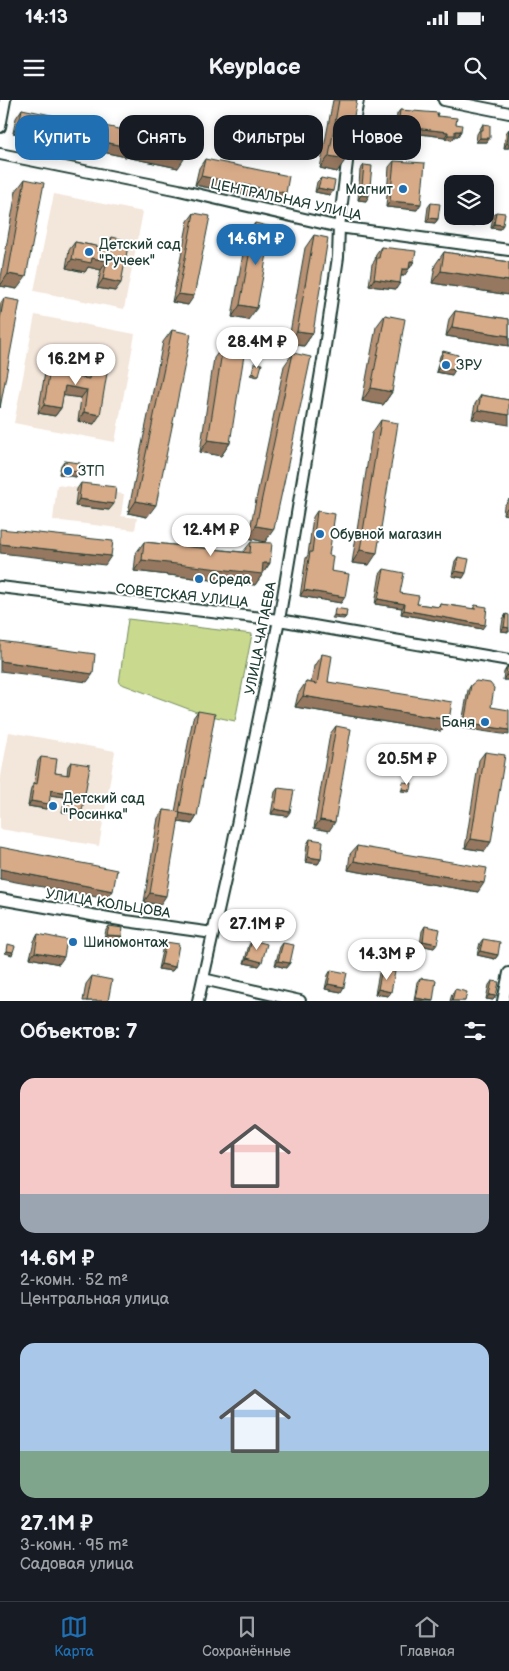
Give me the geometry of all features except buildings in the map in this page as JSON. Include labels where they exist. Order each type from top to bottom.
[{"type":"street","points":[[0,127],[5,100]]},
{"type":"street","name":"УЛИЦА ЧАПАЕВА","points":[[198,1001],[234,840],[278,620],[323,360],[338,256],[348,154],[358,100]]},
{"type":"street","points":[[444,100],[509,112]]},
{"type":"street","name":"ЦЕНТРАЛЬНАЯ УЛИЦА","points":[[0,154],[179,190],[340,227],[509,250]]},
{"type":"street","name":"СОВЕТСКАЯ УЛИЦА","points":[[0,587],[278,620],[509,660]]},
{"type":"street","name":"УЛИЦА КОЛЬЦОВА","points":[[0,899],[126,921],[213,933]]},
{"type":"street","points":[[503,1001],[509,973]]},
{"type":"street","points":[[203,979],[300,1001]]},
{"type":"shaded area","name":"Детский сад \"Ручеек\"","points":[[54,194],[143,212],[124,309],[34,291]]},
{"type":"shaded area","points":[[35,315],[135,334],[115,442],[14,423]]},
{"type":"shaded area","points":[[57,485],[124,494],[121,516],[137,518],[135,530],[53,520]]},
{"type":"shaded area","name":"Детский сад \"Росинка\"","points":[[9,732],[115,751],[99,846],[0,829],[0,782]]},
{"type":"green space","points":[[128,619],[252,634],[235,721],[202,714],[119,683]]},
{"type":"place","name":"Магнит","points":[[403,189]]},
{"type":"place","name":"Детский сад \"Ручеек\"","points":[[89,252]]},
{"type":"place","name":"ЗРУ","points":[[446,365]]},
{"type":"place","name":"ЗТП","points":[[68,471]]},
{"type":"place","name":"Обувной магазин","points":[[320,534]]},
{"type":"place","name":"Среда","points":[[199,579]]},
{"type":"place","name":"Баня","points":[[485,722]]},
{"type":"place","name":"Детский сад \"Росинка\"","points":[[53,806]]},
{"type":"place","name":"Шиномонтаж","points":[[73,942]]}]
